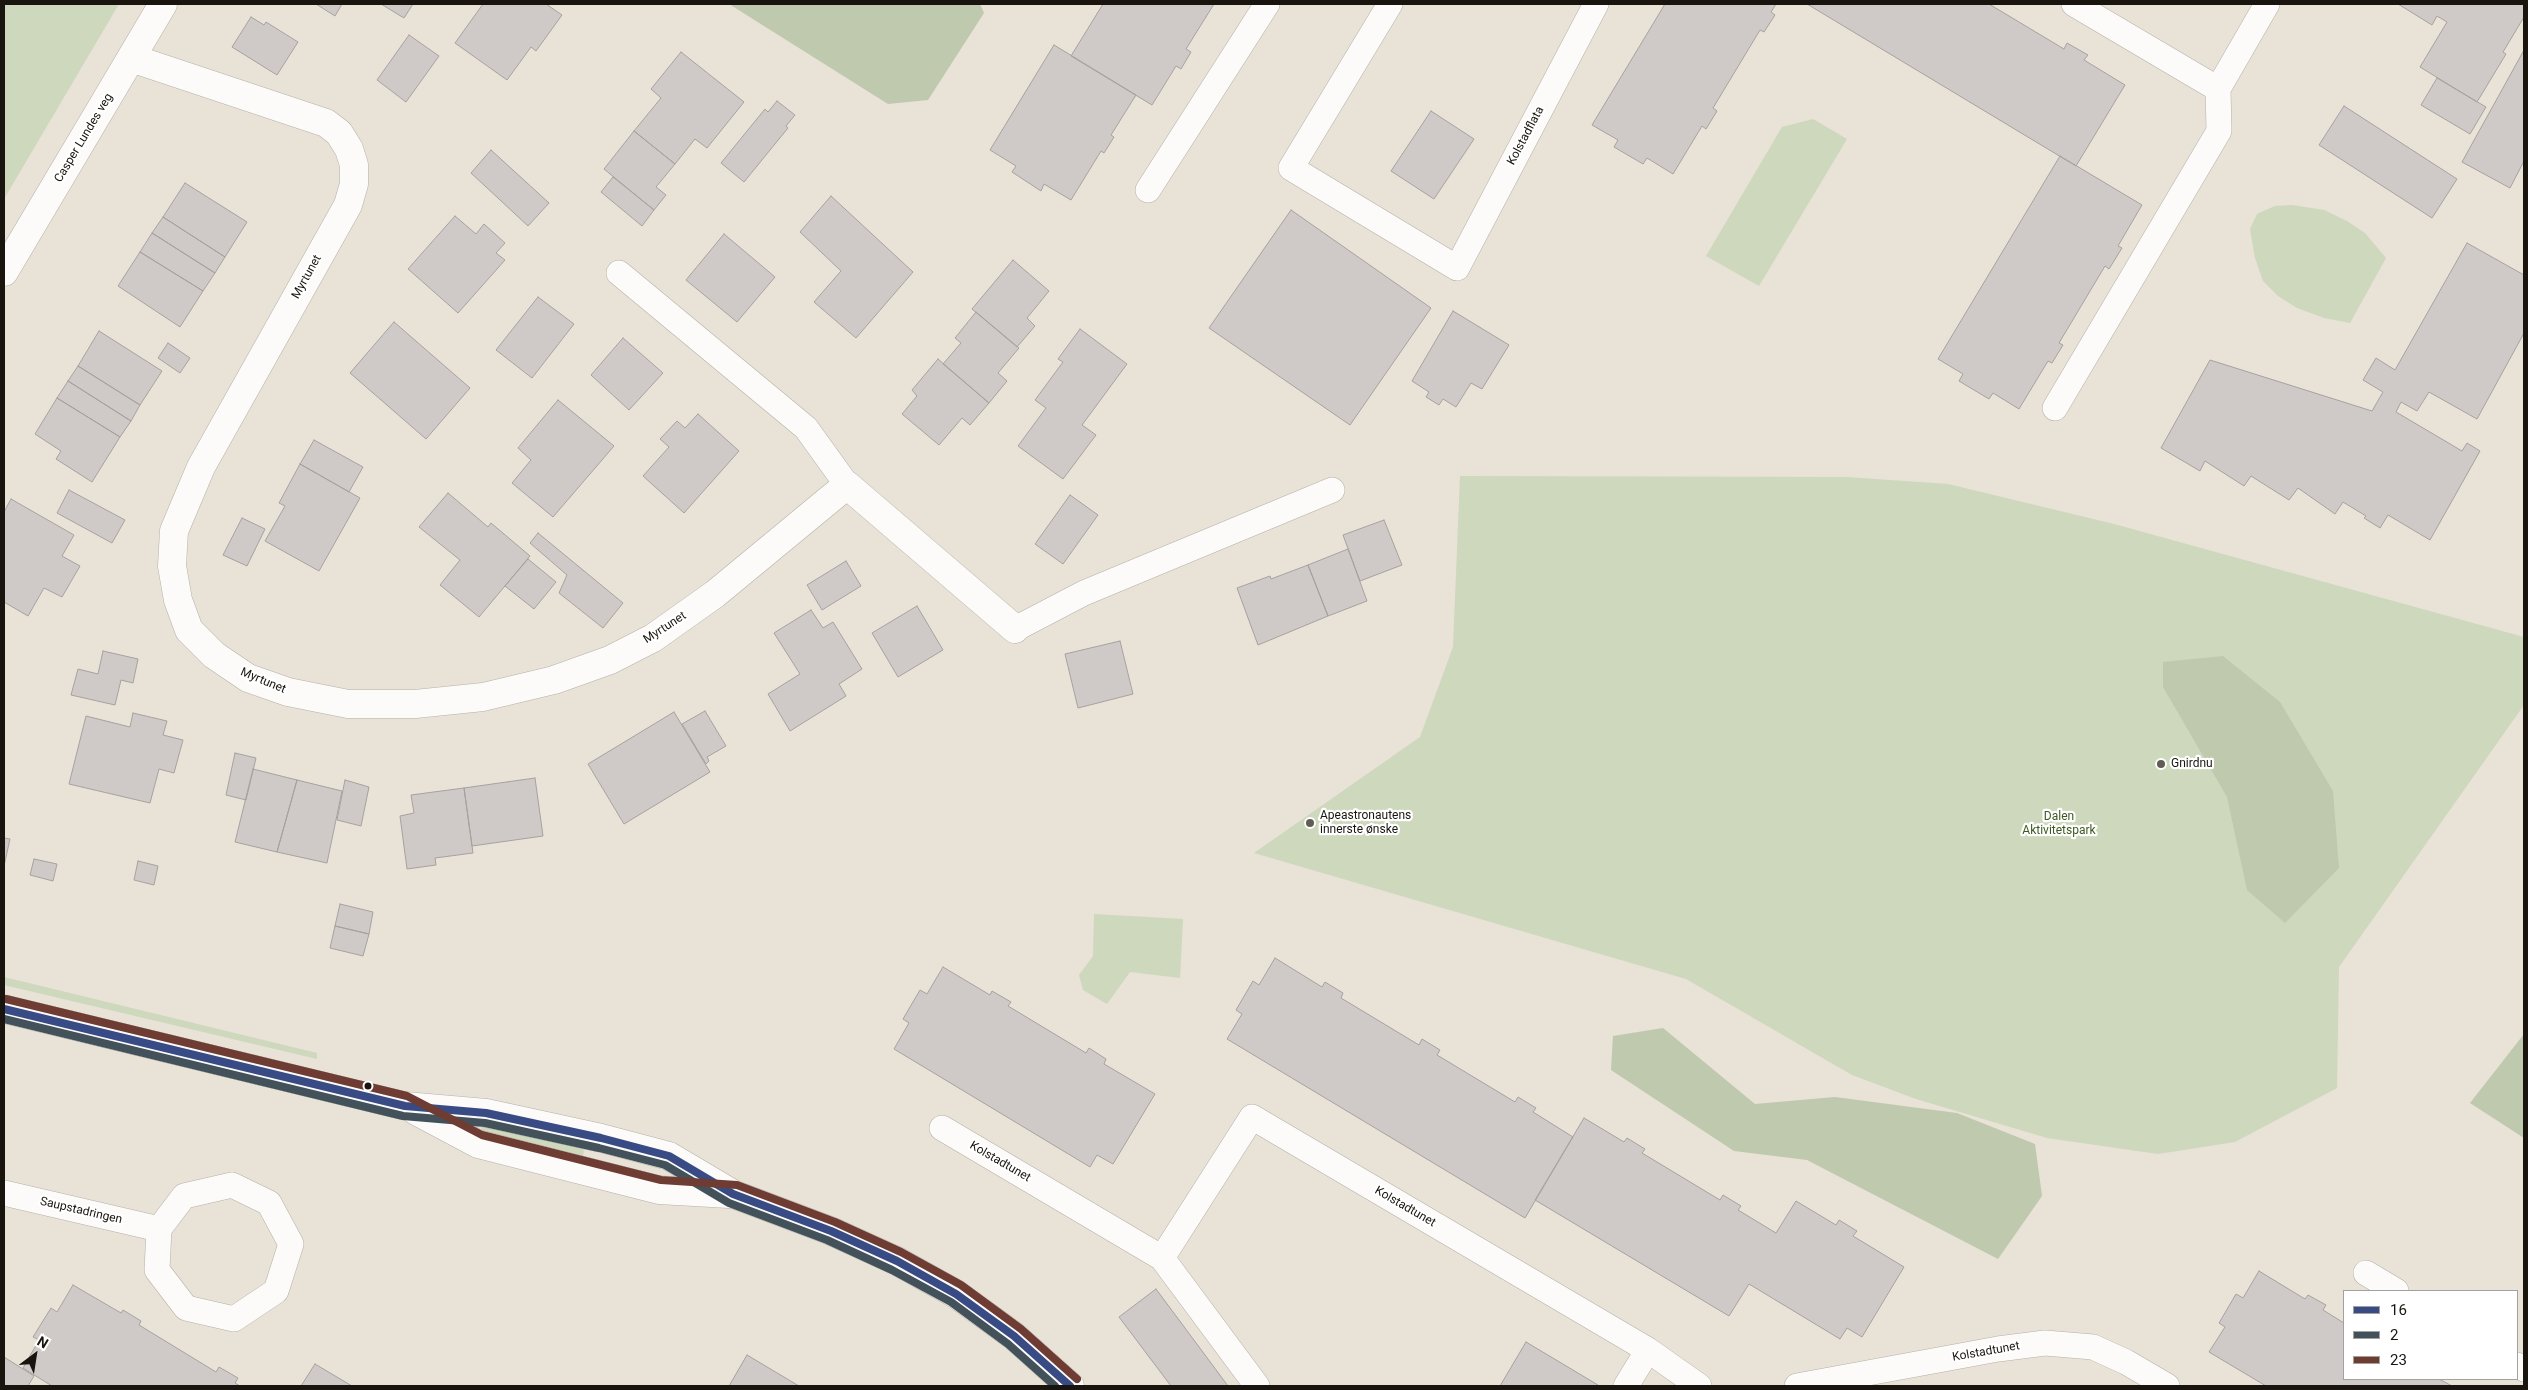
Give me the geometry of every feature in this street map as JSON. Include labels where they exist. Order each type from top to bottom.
[{"type":"street","name":"Casper Lundes veg","points":[[4,272],[163,4]]},
{"type":"street","name":"Myrtunet","points":[[132,58],[326,123],[339,133],[349,149],[354,165],[354,184],[348,205],[201,467],[174,530],[172,566],[178,600],[189,630],[214,655],[248,678],[288,692],[348,704],[415,704],[483,697],[554,680],[610,660],[653,638],[715,594],[847,485]]},
{"type":"street","points":[[847,485],[1015,629]]},
{"type":"street","points":[[4,1009],[405,1106],[486,1113],[610,1140],[669,1156],[733,1194],[831,1231],[896,1260],[956,1294],[1014,1336],[1070,1386]]},
{"type":"street","points":[[405,1106],[478,1144],[659,1190],[733,1194]]},
{"type":"lane","points":[[1148,190],[1267,4]]},
{"type":"lane","name":"Kolstadflata","points":[[1390,4],[1291,168],[1457,268],[1596,4]]},
{"type":"lane","points":[[2074,4],[2218,89]]},
{"type":"lane","points":[[2055,408],[2218,131],[2218,89],[2267,4]]},
{"type":"lane","points":[[619,273],[806,428],[847,485]]},
{"type":"lane","points":[[1015,629],[1084,593],[1332,490]]},
{"type":"lane","name":"Kolstadtunet","points":[[1162,1258],[1252,1117],[1648,1350],[1699,1386]]},
{"type":"lane","name":"Kolstadtunet","points":[[942,1128],[1162,1258],[1257,1386]]},
{"type":"lane","points":[[232,1185],[269,1203],[291,1244],[276,1291],[234,1319],[186,1308],[157,1270],[159,1230],[184,1196],[232,1185]]},
{"type":"lane","name":"Saupstadringen","points":[[4,1193],[159,1230]]},
{"type":"lane","points":[[2366,1273],[2394,1290]]},
{"type":"lane","name":"Kolstadtunet","points":[[1797,1386],[1998,1349],[2046,1343],[2093,1347],[2126,1362],[2167,1386]]},
{"type":"lane","points":[[1626,1386],[1648,1350]]},
{"type":"green space","points":[[4,4],[119,4],[4,199]]},
{"type":"green space","points":[[729,4],[980,4],[984,13],[928,100],[888,104]]},
{"type":"green space","points":[[1813,119],[1847,139],[1759,286],[1706,256],[1782,127]]},
{"type":"green space","points":[[2292,205],[2324,210],[2347,221],[2365,233],[2386,258],[2350,323],[2324,318],[2297,308],[2278,296],[2263,281],[2255,258],[2250,229],[2257,214],[2275,206]]},
{"type":"green space","name":"Dalen Aktivitetspark","points":[[1460,476],[1846,477],[1948,484],[2114,524],[2524,637],[2524,705],[2339,967],[2337,1088],[2235,1142],[2158,1154],[2047,1138],[1916,1099],[1852,1075],[1686,979],[1254,853],[1420,737],[1453,647]]},
{"type":"green space","points":[[2223,656],[2280,702],[2333,791],[2339,868],[2285,923],[2247,890],[2227,797],[2163,687],[2163,662]]},
{"type":"green space","points":[[1094,914],[1183,919],[1180,978],[1130,972],[1107,1004],[1083,990],[1079,975],[1093,956]]},
{"type":"green space","points":[[4,977],[317,1053],[317,1059],[4,985]]},
{"type":"green space","points":[[1663,1028],[1755,1104],[1835,1097],[1957,1113],[2035,1144],[2042,1196],[1998,1259],[1807,1160],[1734,1151],[1611,1070],[1613,1036]]},
{"type":"green space","points":[[2524,1034],[2524,1138],[2470,1103]]},
{"type":"green space","points":[[483,1127],[582,1147],[584,1150],[583,1156],[579,1159],[484,1133],[481,1129]]},
{"type":"building","points":[[316,4],[342,4],[335,16]]},
{"type":"building","points":[[381,4],[413,4],[404,18]]},
{"type":"building","points":[[483,4],[546,4],[562,15],[536,51],[531,47],[507,80],[455,43]]},
{"type":"building","points":[[1103,4],[1214,4],[1186,49],[1191,52],[1181,69],[1176,66],[1152,105],[1071,56]]},
{"type":"building","points":[[1665,4],[1776,4],[1771,12],[1775,15],[1764,32],[1760,30],[1713,108],[1717,111],[1706,129],[1702,126],[1673,174],[1647,158],[1643,164],[1614,147],[1618,140],[1592,125]]},
{"type":"building","points":[[1807,4],[1989,4],[2064,49],[2067,43],[2088,55],[2084,60],[2125,85],[2076,166]]},
{"type":"building","points":[[2398,4],[2524,4],[2524,17],[2503,52],[2506,54],[2477,102],[2420,67],[2447,22],[2437,16],[2432,25]]},
{"type":"building","points":[[251,17],[264,25],[266,22],[298,42],[277,75],[232,47]]},
{"type":"building","points":[[409,35],[439,56],[406,102],[377,80]]},
{"type":"building","points":[[1054,45],[1136,95],[1111,135],[1114,137],[1104,153],[1101,151],[1071,200],[1044,184],[1041,191],[1012,172],[1016,166],[990,150]]},
{"type":"building","points":[[2524,50],[2524,161],[2510,188],[2462,162]]},
{"type":"building","points":[[681,52],[744,102],[707,148],[695,139],[675,164],[634,131],[661,98],[651,89]]},
{"type":"building","points":[[2437,78],[2486,107],[2470,134],[2421,105]]},
{"type":"building","points":[[777,101],[795,115],[786,126],[788,128],[744,182],[721,163],[765,109],[768,112]]},
{"type":"building","points":[[2344,106],[2457,179],[2432,218],[2319,145]]},
{"type":"building","points":[[1431,111],[1474,139],[1434,199],[1391,171]]},
{"type":"building","points":[[634,131],[675,164],[656,187],[666,195],[654,210],[604,169]]},
{"type":"building","points":[[491,150],[549,203],[528,226],[471,173]]},
{"type":"building","points":[[2060,156],[2142,205],[2118,246],[2122,248],[2109,269],[2105,266],[2059,343],[2063,345],[2052,363],[2048,361],[2019,409],[1993,393],[1989,399],[1959,381],[1963,374],[1938,359]]},
{"type":"building","points":[[613,177],[654,210],[642,226],[601,192]]},
{"type":"building","points":[[185,183],[247,222],[225,257],[163,217]]},
{"type":"building","points":[[831,196],[913,272],[856,338],[814,302],[841,271],[800,232]]},
{"type":"building","points":[[1291,210],[1431,308],[1350,425],[1209,328]]},
{"type":"building","points":[[455,216],[476,234],[484,224],[505,243],[496,253],[505,260],[458,313],[408,269]]},
{"type":"building","points":[[163,217],[225,257],[215,273],[152,233]]},
{"type":"building","points":[[152,233],[215,273],[203,291],[140,252]]},
{"type":"building","points":[[724,234],[775,277],[737,322],[686,280]]},
{"type":"building","points":[[2467,243],[2524,275],[2524,333],[2477,419],[2429,392],[2417,411],[2401,402],[2396,412],[2462,451],[2467,443],[2480,451],[2430,540],[2388,515],[2380,528],[2364,518],[2366,516],[2343,502],[2335,514],[2298,488],[2289,500],[2251,476],[2244,486],[2205,461],[2200,471],[2161,448],[2210,360],[2372,411],[2383,392],[2363,380],[2376,358],[2395,370]]},
{"type":"building","points":[[140,252],[203,291],[180,327],[118,286]]},
{"type":"building","points":[[1013,260],[1049,291],[1027,318],[1035,326],[1017,347],[972,309]]},
{"type":"building","points":[[538,297],[574,324],[532,378],[496,350]]},
{"type":"building","points":[[1453,311],[1509,345],[1482,389],[1471,383],[1456,407],[1443,399],[1439,405],[1426,397],[1429,392],[1412,381]]},
{"type":"building","points":[[976,312],[1019,348],[998,373],[1007,381],[989,403],[943,364],[961,343],[955,338]]},
{"type":"building","points":[[394,322],[470,388],[426,439],[350,373]]},
{"type":"building","points":[[1080,329],[1127,364],[1082,425],[1096,435],[1063,479],[1018,446],[1046,408],[1035,400],[1063,362],[1058,359]]},
{"type":"building","points":[[99,331],[162,371],[140,405],[78,366]]},
{"type":"building","points":[[623,338],[663,373],[629,410],[591,375]]},
{"type":"building","points":[[168,343],[190,358],[180,373],[158,358]]},
{"type":"building","points":[[938,359],[989,403],[970,425],[962,418],[939,445],[902,414],[917,396],[912,390]]},
{"type":"building","points":[[78,366],[140,405],[131,421],[68,381]]},
{"type":"building","points":[[68,381],[131,421],[120,437],[57,398]]},
{"type":"building","points":[[57,398],[120,437],[92,482],[56,459],[61,451],[35,434]]},
{"type":"building","points":[[558,400],[614,446],[553,517],[512,483],[531,460],[518,448]]},
{"type":"building","points":[[698,414],[739,451],[684,513],[643,476],[669,447],[660,439],[677,421],[685,428]]},
{"type":"building","points":[[314,440],[363,467],[349,492],[300,464]]},
{"type":"building","points":[[300,464],[360,498],[319,571],[265,541],[285,506],[279,503]]},
{"type":"building","points":[[69,490],[125,520],[112,543],[57,513]]},
{"type":"building","points":[[448,493],[488,527],[491,523],[530,556],[479,617],[440,585],[460,560],[419,527]]},
{"type":"building","points":[[1070,495],[1098,515],[1063,564],[1035,544]]},
{"type":"building","points":[[11,499],[74,535],[62,556],[80,566],[62,597],[44,588],[28,616],[4,602],[4,512]]},
{"type":"building","points":[[242,518],[265,529],[247,566],[223,555]]},
{"type":"building","points":[[1384,520],[1402,565],[1360,581],[1343,535]]},
{"type":"building","points":[[538,533],[623,603],[603,628],[559,593],[567,575],[530,543]]},
{"type":"building","points":[[1348,549],[1367,601],[1328,616],[1308,565]]},
{"type":"building","points":[[528,559],[556,582],[534,609],[505,586]]},
{"type":"building","points":[[846,561],[861,586],[822,610],[807,585]]},
{"type":"building","points":[[1308,565],[1328,616],[1258,645],[1237,588],[1270,576],[1271,579]]},
{"type":"building","points":[[917,606],[943,650],[898,677],[872,633]]},
{"type":"building","points":[[811,610],[823,628],[833,622],[862,669],[839,684],[846,696],[790,731],[768,694],[800,674],[774,633]]},
{"type":"building","points":[[1120,641],[1133,694],[1078,708],[1065,654]]},
{"type":"building","points":[[103,651],[138,659],[133,683],[121,680],[115,705],[71,695],[78,669],[98,674]]},
{"type":"building","points":[[705,711],[726,746],[707,757],[709,761],[706,764],[682,724]]},
{"type":"building","points":[[674,712],[710,772],[624,824],[588,764]]},
{"type":"building","points":[[133,713],[167,721],[163,735],[183,740],[174,773],[159,769],[150,803],[69,784],[86,716],[130,727]]},
{"type":"building","points":[[235,753],[256,758],[246,800],[226,795]]},
{"type":"building","points":[[253,769],[297,780],[277,852],[235,842]]},
{"type":"building","points":[[535,778],[543,836],[472,846],[464,788]]},
{"type":"building","points":[[297,780],[342,791],[327,863],[277,852]]},
{"type":"building","points":[[345,780],[369,787],[361,826],[337,820]]},
{"type":"building","points":[[464,788],[473,853],[435,858],[436,865],[407,869],[400,816],[414,813],[411,795]]},
{"type":"building","points":[[4,838],[10,839],[4,866]]},
{"type":"building","points":[[34,859],[57,864],[53,881],[30,875]]},
{"type":"building","points":[[138,861],[158,866],[154,885],[134,880]]},
{"type":"building","points":[[340,904],[373,912],[369,934],[335,926]]},
{"type":"building","points":[[335,926],[369,934],[363,956],[330,948]]},
{"type":"building","points":[[1275,958],[1322,987],[1325,982],[1343,993],[1341,998],[1419,1045],[1422,1039],[1440,1050],[1437,1055],[1515,1102],[1518,1097],[1536,1108],[1533,1112],[1573,1137],[1525,1218],[1227,1039],[1242,1014],[1236,1010],[1253,981],[1259,985]]},
{"type":"building","points":[[943,967],[990,995],[992,991],[1011,1002],[1008,1006],[1086,1053],[1089,1048],[1106,1059],[1104,1064],[1155,1094],[1113,1164],[1097,1155],[1090,1167],[894,1049],[909,1023],[903,1019],[920,990],[927,994]]},
{"type":"building","points":[[1584,1118],[1624,1142],[1627,1138],[1645,1149],[1642,1153],[1720,1200],[1723,1195],[1741,1206],[1738,1210],[1776,1233],[1796,1201],[1836,1225],[1839,1220],[1857,1231],[1853,1236],[1904,1267],[1862,1337],[1847,1328],[1840,1339],[1749,1284],[1729,1316],[1535,1200]]},
{"type":"building","points":[[2259,1271],[2305,1299],[2308,1295],[2326,1305],[2323,1310],[2343,1322],[2343,1380],[2441,1380],[2452,1386],[2266,1386],[2209,1352],[2225,1327],[2219,1323],[2236,1294],[2243,1298]]},
{"type":"building","points":[[73,1285],[121,1313],[123,1310],[141,1321],[139,1325],[216,1372],[219,1367],[238,1378],[235,1383],[240,1386],[52,1386],[23,1368],[39,1340],[33,1337],[51,1308],[57,1312]]},
{"type":"building","points":[[1156,1289],[1228,1386],[1171,1386],[1119,1317]]},
{"type":"building","points":[[1526,1342],[1598,1385],[1598,1386],[1500,1386]]},
{"type":"building","points":[[747,1355],[799,1386],[729,1386]]},
{"type":"building","points":[[4,1357],[34,1376],[28,1386],[4,1386]]},
{"type":"building","points":[[315,1364],[352,1386],[301,1386]]},
{"type":"transit line","name":"23","points":[[6,999],[407,1096],[482,1135],[661,1180],[737,1185],[835,1222],[901,1252],[961,1285],[1021,1329],[1077,1379]]},
{"type":"transit line","name":"16","points":[[4,1009],[405,1106],[486,1113],[601,1138],[669,1156],[733,1194],[831,1231],[897,1261],[956,1294],[1014,1336],[1070,1386]]},
{"type":"transit line","name":"2","points":[[4,1019],[403,1116],[485,1123],[599,1148],[665,1165],[729,1203],[827,1240],[892,1270],[951,1302],[1008,1344],[1055,1386]]},
{"type":"place","name":"Gnirdnu","points":[[2161,764]]},
{"type":"place","name":"Apeastronautens innerste ønske","points":[[1310,823]]}]
